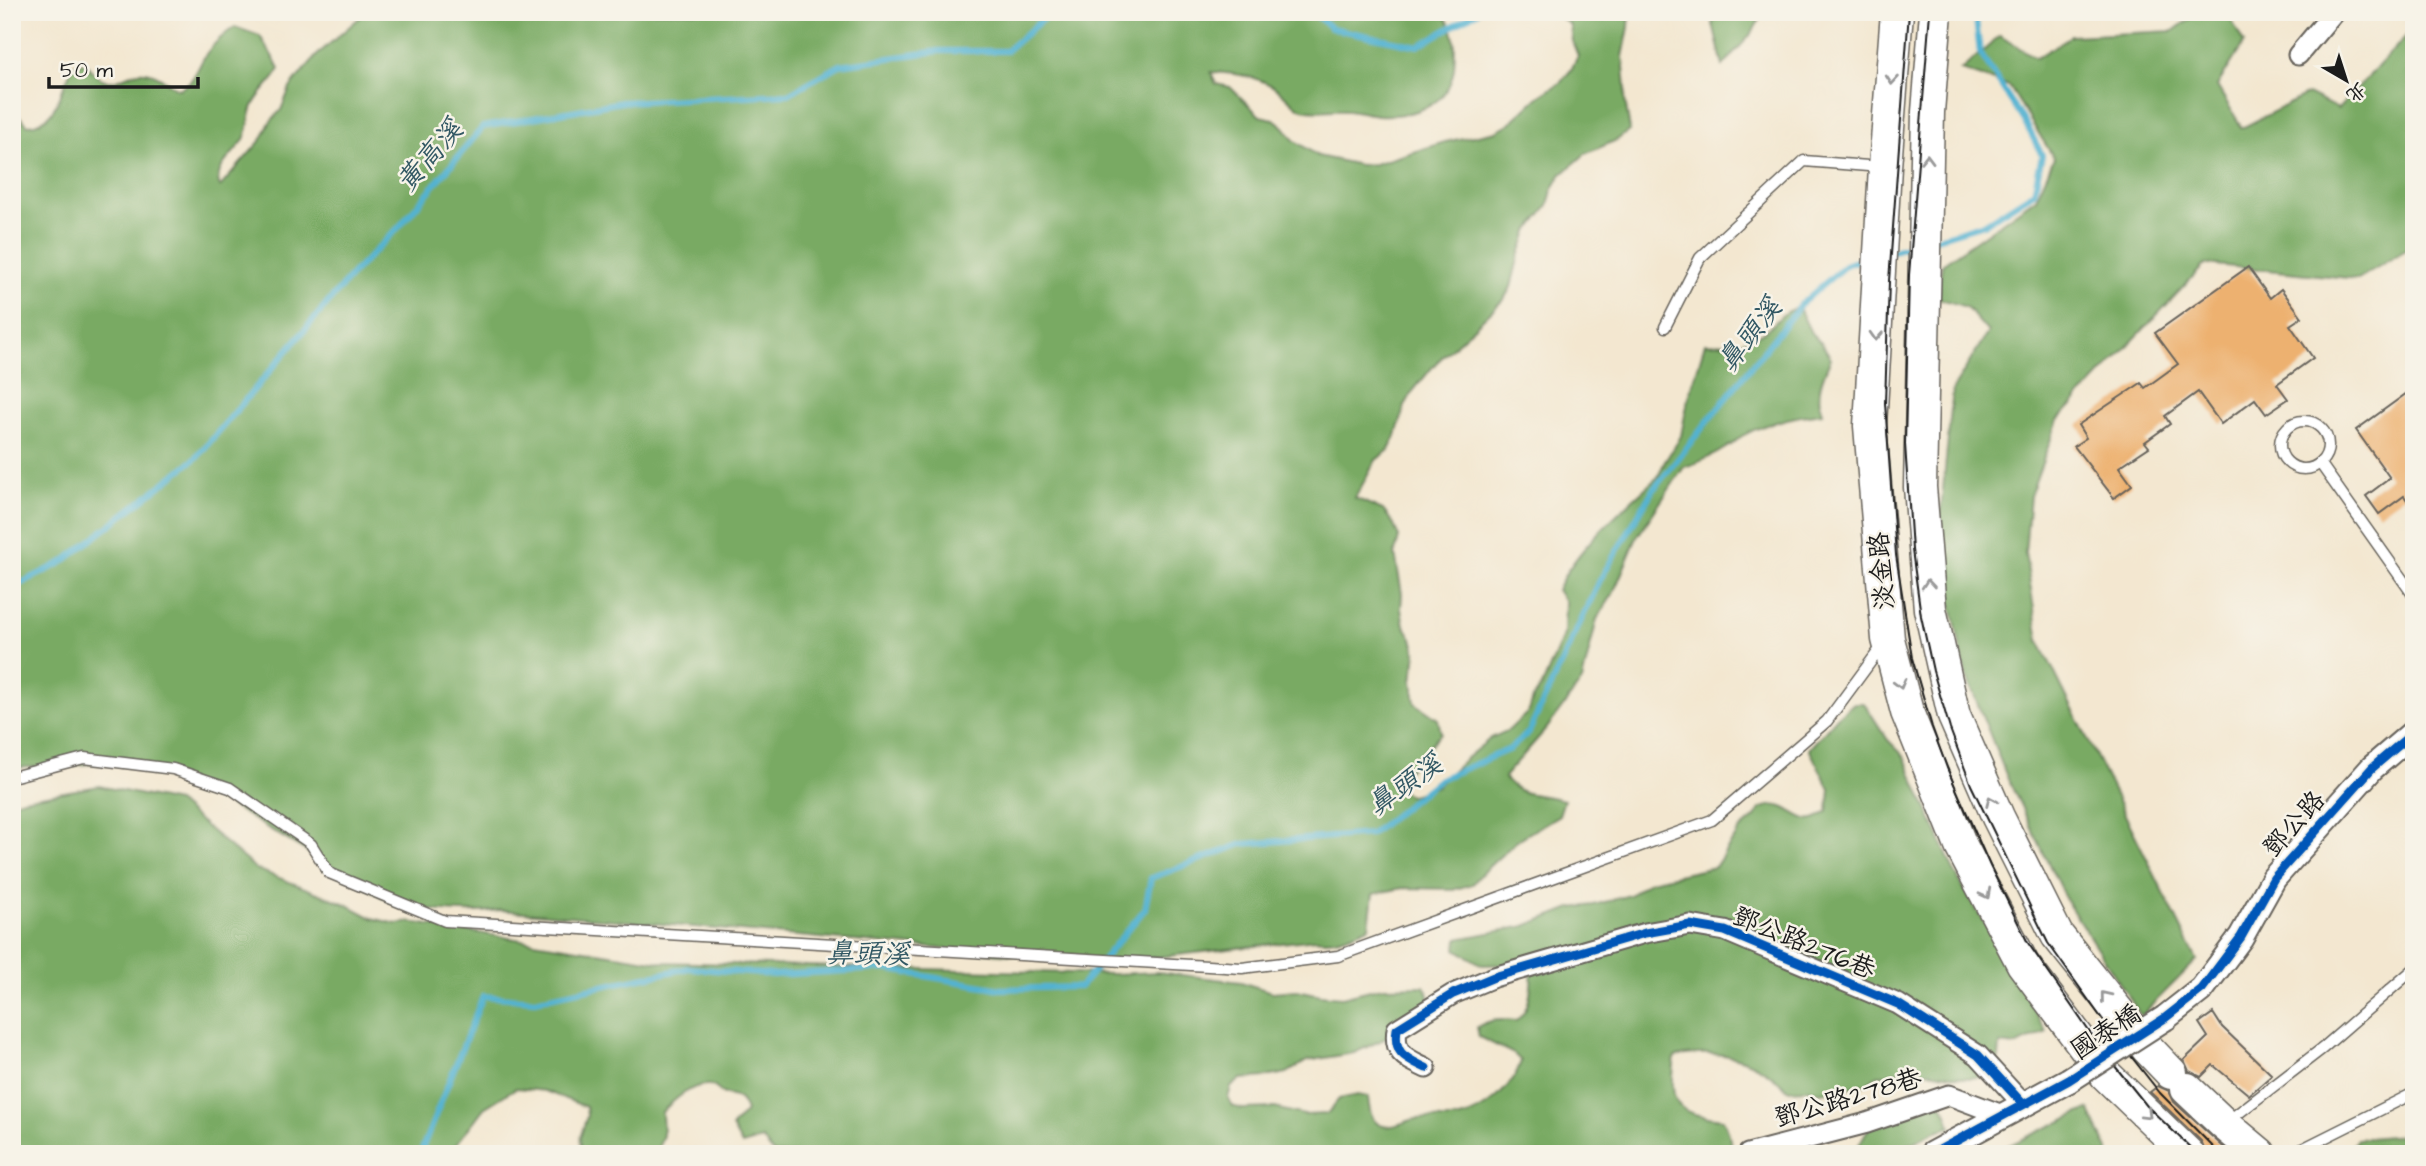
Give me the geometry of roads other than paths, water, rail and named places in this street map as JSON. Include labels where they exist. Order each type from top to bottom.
[{"type":"main road","name":"淡金路","points":[[1898,12],[1885,167],[1871,426],[1888,639],[1908,712],[1961,846],[2023,964],[2106,1075],[2188,1154]]},
{"type":"main road","name":"淡金路","points":[[1936,12],[1928,112],[1920,487],[1930,610],[1954,716],[1998,817],[2057,935],[2148,1049],[2224,1124],[2260,1154]]},
{"type":"street","points":[[2298,55],[2334,12]]},
{"type":"street","name":"鄧公路","points":[[2165,1018],[2202,989],[2241,937],[2274,878],[2372,768],[2414,732]]},
{"type":"street","name":"鄧公路276巷","points":[[1426,1068],[1403,1057],[1395,1040],[1397,1029],[1453,994],[1494,977],[1645,933],[1690,925],[1725,931],[1898,1004],[1978,1055],[2012,1109]]},
{"type":"street","name":"國泰橋","points":[[2012,1109],[2069,1080],[2165,1018]]},
{"type":"street","name":"鄧公路278巷","points":[[1748,1154],[1867,1123],[1949,1095],[2012,1109]]},
{"type":"street","points":[[1932,1154],[2012,1109]]},
{"type":"lane","points":[[1665,327],[1700,258],[1804,161],[1885,167]]},
{"type":"lane","points":[[2311,422],[2322,429],[2328,441],[2328,450],[2320,463],[2314,467],[2300,468],[2293,466],[2283,456],[2282,437],[2291,425],[2311,422]]},
{"type":"lane","points":[[2320,463],[2413,595]]},
{"type":"lane","points":[[12,777],[84,758],[173,769],[230,788],[312,844],[329,873],[445,921],[1242,968],[1338,956],[1712,820],[1827,721],[1888,639]]},
{"type":"lane","points":[[2224,1124],[2323,1048],[2414,969]]},
{"type":"lane","points":[[2292,1154],[2414,1093]]},
{"type":"waterway","name":"黃高溪","points":[[12,588],[63,562],[196,458],[354,272],[400,226],[483,127],[622,102],[788,94],[840,65],[939,51],[1006,51],[1051,12]]},
{"type":"waterway","name":"黃高溪","points":[[1312,12],[1331,28],[1418,46],[1477,12]]},
{"type":"waterway","name":"鼻頭溪","points":[[1934,239],[1984,224],[2034,192],[2042,155],[2027,126],[1980,53],[1975,12]]},
{"type":"waterway","name":"鼻頭溪","points":[[1890,252],[1916,244]]},
{"type":"waterway","name":"鼻頭溪","points":[[420,1154],[483,996],[535,1000],[689,968],[773,975],[884,969],[1001,989],[1080,987],[1145,909],[1151,878],[1242,844],[1371,834],[1438,780],[1510,749],[1529,732],[1601,578],[1653,490],[1801,304],[1847,264],[1869,258]]},
{"type":"tram line","points":[[1909,12],[1889,281],[1885,403],[1896,555],[1912,658],[1947,768],[1990,866],[2028,943],[2102,1050],[2147,1106],[2197,1154]]},
{"type":"tram line","points":[[1930,12],[1909,275],[1905,444],[1912,550],[1921,616],[1933,671],[1950,729],[1971,785],[2048,943],[2107,1026],[2160,1093],[2220,1154]]}]
